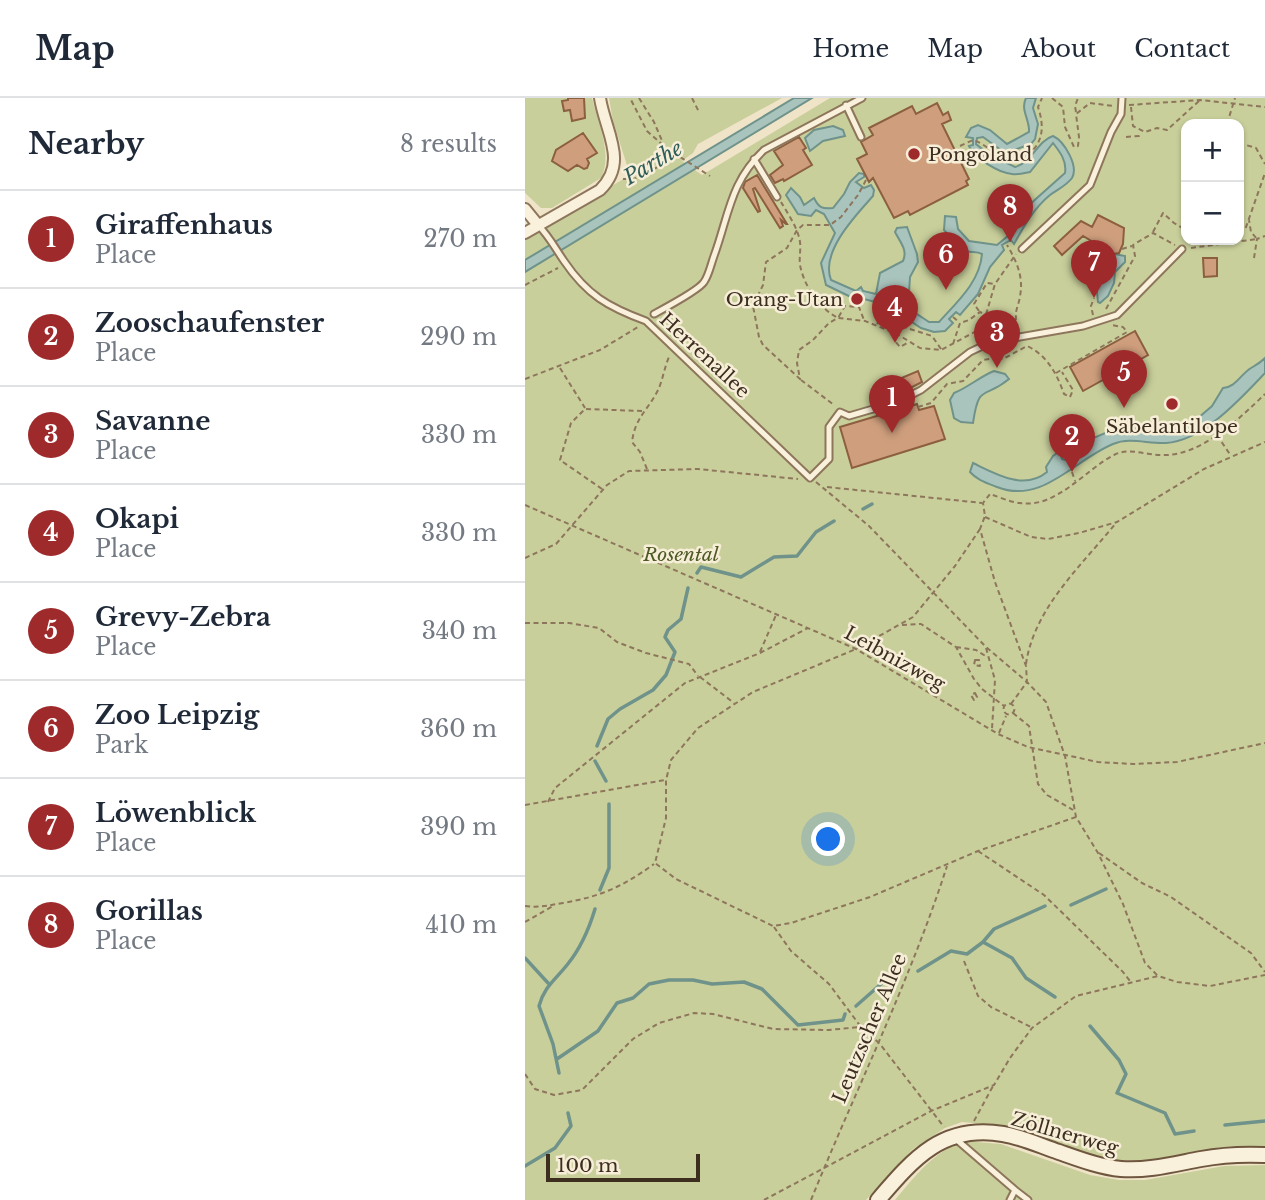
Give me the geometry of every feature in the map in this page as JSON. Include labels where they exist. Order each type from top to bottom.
[{"type":"main road","name":"Zöllnerweg","points":[[878,1200],[919,1156],[952,1135],[969,1132],[1003,1134],[1119,1169],[1145,1169],[1223,1155],[1265,1155]]},
{"type":"street","points":[[525,233],[600,190],[610,181],[615,157],[600,98]]},
{"type":"street","points":[[525,209],[538,225]]},
{"type":"lane","points":[[655,314],[704,284],[739,179],[754,159],[764,150],[862,98]]},
{"type":"lane","points":[[1023,249],[1090,184],[1123,102]]},
{"type":"lane","points":[[846,105],[861,137]]},
{"type":"lane","points":[[754,159],[777,197]]},
{"type":"lane","name":"Herrenallee","points":[[538,225],[594,297],[620,312],[646,321],[810,478]]},
{"type":"lane","points":[[834,405],[849,416],[897,402],[921,390],[969,352],[999,340],[1083,326],[1117,315],[1182,249]]},
{"type":"lane","points":[[810,478],[829,459],[829,426],[840,411]]},
{"type":"lane","points":[[952,1135],[1028,1200]]},
{"type":"lane","points":[[1010,1200],[1014,1190]]},
{"type":"path","points":[[630,98],[647,131],[665,147],[710,176]]},
{"type":"path","points":[[623,179],[634,179],[668,162],[670,156],[639,98]]},
{"type":"path","points":[[692,98],[699,112]]},
{"type":"path","points":[[960,146],[973,140],[983,143],[1012,162],[1020,161],[1034,149],[1042,134],[1038,107],[1042,98]]},
{"type":"path","points":[[1052,98],[1063,107],[1065,127],[1074,148],[1078,146],[1079,138],[1075,106],[1078,98]]},
{"type":"path","points":[[1092,98],[1096,104]]},
{"type":"path","points":[[1149,98],[1150,103]]},
{"type":"path","points":[[1229,119],[1235,98]]},
{"type":"path","points":[[1076,114],[1085,106],[1096,104],[1106,107],[1123,102],[1132,108],[1150,103],[1200,100],[1223,100],[1265,107]]},
{"type":"path","points":[[1132,108],[1133,126],[1139,131],[1157,128],[1167,130],[1200,100]]},
{"type":"path","points":[[1126,137],[1139,136],[1139,131]]},
{"type":"path","points":[[1244,144],[1256,148],[1265,164]]},
{"type":"path","points":[[1005,158],[1022,150],[1034,149]]},
{"type":"path","points":[[1244,230],[1265,173]]},
{"type":"path","points":[[834,405],[763,345],[753,306],[764,285],[766,262],[787,248],[803,225],[830,225],[841,218],[866,180]]},
{"type":"path","points":[[777,197],[794,222],[800,242],[800,268],[807,284],[828,313],[838,318],[877,325],[920,348],[941,350],[982,328],[995,284],[1014,256],[1023,249]]},
{"type":"path","points":[[1122,248],[1133,246],[1153,233],[1163,213],[1181,227]]},
{"type":"path","points":[[1249,220],[1251,232],[1257,239],[1254,258]]},
{"type":"path","points":[[1153,233],[1182,249],[1265,236]]},
{"type":"path","points":[[997,358],[999,340],[1002,332],[1016,319],[1015,309],[1020,296],[1019,268],[1007,245]]},
{"type":"path","points":[[1099,321],[1135,256],[1133,246]]},
{"type":"path","points":[[525,285],[551,272]]},
{"type":"path","points":[[1119,275],[1124,278]]},
{"type":"path","points":[[986,314],[980,312],[975,304],[987,283],[995,284]]},
{"type":"path","points":[[1056,373],[1062,372],[1127,332],[1123,327],[1099,321],[1093,315],[1091,306],[1094,298]]},
{"type":"path","points":[[856,307],[858,300]]},
{"type":"path","points":[[800,379],[797,363],[799,350],[838,318],[845,306],[859,307],[865,321]]},
{"type":"path","points":[[960,323],[980,312]]},
{"type":"path","points":[[877,325],[883,314],[907,328],[932,337],[941,350]]},
{"type":"path","points":[[953,317],[960,323]]},
{"type":"path","points":[[525,379],[600,350],[646,321]]},
{"type":"path","points":[[952,345],[960,323]]},
{"type":"path","points":[[897,334],[894,340],[900,347],[909,342]]},
{"type":"path","points":[[918,407],[930,403],[947,384],[963,381],[983,360],[1003,359],[1027,346],[1039,351],[1056,373],[1064,394],[1070,397],[1073,390],[1062,372]]},
{"type":"path","points":[[647,470],[640,452],[632,442],[633,431],[657,392],[674,348]]},
{"type":"path","points":[[559,367],[585,409]]},
{"type":"path","points":[[525,906],[538,908],[597,897],[629,882],[655,863],[666,818],[666,780],[671,760],[698,728],[753,692],[856,649],[913,617],[980,529],[985,516],[983,503],[990,494],[1022,504],[1042,501],[1075,483],[1115,454],[1130,450],[1163,456],[1187,452],[1239,419],[1265,394]]},
{"type":"path","points":[[603,489],[560,460],[571,423],[585,409],[643,411]]},
{"type":"path","points":[[1217,434],[1231,456]]},
{"type":"path","points":[[1004,706],[1011,704],[1027,682],[1029,645],[1045,610],[1117,522],[1177,484],[1265,442]]},
{"type":"path","points":[[525,558],[556,544],[603,489],[629,471],[698,469],[794,480],[810,478]]},
{"type":"path","points":[[1072,472],[1075,483]]},
{"type":"path","points":[[983,503],[824,487],[869,526],[986,647],[1046,702],[1065,756],[1076,817],[1098,853],[1123,904],[1145,963],[1158,976],[1177,982],[1210,986],[1265,974],[1251,953],[1171,897],[1142,883],[1098,853]]},
{"type":"path","name":"Leibnizweg","points":[[525,505],[856,649],[998,734],[1034,748],[1098,762],[1133,764],[1177,762],[1265,743]]},
{"type":"path","points":[[985,516],[1031,537],[1048,539],[1117,522]]},
{"type":"path","points":[[980,529],[995,582],[1026,666]]},
{"type":"path","points":[[760,653],[777,613]]},
{"type":"path","points":[[525,623],[569,623],[599,628],[617,642],[689,664],[699,677],[735,704]]},
{"type":"path","points":[[898,626],[921,624],[956,647],[976,650],[988,657]]},
{"type":"path","points":[[548,802],[555,788],[589,758],[655,710],[685,683],[760,653],[808,628]]},
{"type":"path","points":[[956,647],[982,689],[1004,706],[1006,714],[998,734]]},
{"type":"path","points":[[986,647],[995,680],[992,730]]},
{"type":"path","points":[[967,668],[978,666],[988,657]]},
{"type":"path","points":[[977,694],[982,689]]},
{"type":"path","points":[[1011,704],[1013,713]]},
{"type":"path","points":[[1006,714],[1013,713],[1029,726],[1038,784],[1047,795],[1074,810]]},
{"type":"path","points":[[525,804],[666,780]]},
{"type":"path","points":[[773,926],[791,923],[870,897],[978,851],[1076,817]]},
{"type":"path","points":[[978,851],[1044,895],[1130,981]]},
{"type":"path","points":[[655,863],[676,879],[773,926],[791,951],[829,984],[861,1027],[880,1044],[952,1135]]},
{"type":"path","name":"Leutzscher Allee","points":[[811,1200],[880,1044],[947,865]]},
{"type":"path","points":[[525,922],[557,904]]},
{"type":"path","points":[[964,961],[978,996],[991,1007],[1032,1028]]},
{"type":"path","points":[[969,1132],[1010,1058],[1032,1028],[1076,996],[1158,976]]},
{"type":"path","points":[[525,1074],[535,1088],[554,1095],[582,1090],[633,1039],[659,1023],[694,1013],[713,1014],[773,1029],[828,1030],[861,1027]]},
{"type":"path","points":[[764,1200],[931,1111],[994,1085]]},
{"type":"green space","points":[[525,98],[592,98],[603,138],[605,159],[601,178],[552,208],[541,208],[525,193]]},
{"type":"green space","name":"Rosental","points":[[609,98],[782,98],[698,144],[693,153],[682,161],[702,175],[830,98],[1265,98],[1265,1146],[1222,1147],[1145,1161],[1119,1160],[1094,1155],[1004,1126],[962,1122],[945,1128],[913,1149],[866,1200],[525,1200],[525,238],[630,175],[613,121]]},
{"type":"green space","points":[[964,1141],[1001,1144],[1090,1175],[1119,1180],[1145,1180],[1224,1166],[1265,1165],[1265,1200],[895,1200],[934,1158]]},
{"type":"water","points":[[794,98],[812,98],[525,272],[525,260]]},
{"type":"water","points":[[1026,98],[1036,98],[1033,108],[1038,124],[1035,139],[1031,144],[1005,153],[983,137],[977,138],[976,144],[990,155],[1015,167],[1026,161],[1043,142],[1053,136],[1069,154],[1074,173],[1065,185],[1039,206],[1014,244],[1011,240],[1002,245],[1004,250],[990,267],[978,294],[960,315],[956,312],[949,319],[953,323],[945,331],[934,332],[921,328],[897,308],[857,297],[855,299],[826,285],[821,263],[835,233],[824,214],[816,210],[811,216],[798,214],[786,195],[791,188],[804,205],[814,198],[821,207],[833,208],[850,182],[859,173],[864,174],[864,177],[856,182],[864,188],[871,185],[873,196],[849,224],[835,246],[829,269],[831,280],[856,291],[861,287],[863,291],[876,294],[880,273],[903,261],[904,250],[895,232],[897,228],[907,227],[918,262],[910,277],[908,308],[929,322],[939,322],[972,283],[982,254],[965,251],[957,245],[944,230],[945,216],[956,217],[958,229],[969,241],[997,245],[1009,235],[1028,206],[1065,173],[1064,161],[1053,143],[1030,172],[1017,174],[1001,171],[987,164],[969,146],[973,145],[973,138],[966,137],[971,128],[978,125],[990,130],[1007,144],[1029,132],[1024,107]]},
{"type":"water","points":[[833,126],[843,130],[845,136],[823,141],[810,151],[805,138],[814,130]]},
{"type":"water","points":[[1109,253],[1125,256],[1125,262],[1115,272],[1114,283],[1108,296],[1100,303],[1097,292],[1093,292],[1101,266]]},
{"type":"water","points":[[1265,358],[1265,373],[1233,406],[1194,435],[1166,443],[1126,441],[1113,444],[1043,486],[1029,490],[1013,491],[997,487],[970,472],[973,463],[1010,479],[1029,480],[1047,472],[1046,467],[1060,451],[1062,459],[1065,460],[1091,439],[1117,428],[1176,430],[1197,419],[1212,406],[1223,388],[1235,383]]},
{"type":"water","points":[[994,371],[1005,374],[1009,379],[980,397],[973,423],[954,418],[950,400],[954,393]]},
{"type":"building","points":[[568,98],[584,98],[585,118],[572,121],[570,110],[564,111],[562,101]]},
{"type":"building","points":[[937,103],[943,115],[948,112],[951,120],[942,124],[969,179],[966,181],[968,185],[910,215],[908,211],[894,218],[873,178],[869,182],[857,159],[867,154],[861,142],[873,135],[869,128],[912,106],[916,114]]},
{"type":"building","points":[[583,133],[597,153],[587,159],[587,168],[577,165],[568,171],[552,161],[556,150]]},
{"type":"building","points":[[799,137],[812,165],[784,181],[783,179],[775,183],[770,175],[783,165],[774,151]]},
{"type":"building","points":[[757,175],[787,224],[781,220],[783,226],[780,228],[755,188],[753,189],[760,211],[758,212],[743,188],[745,182]]},
{"type":"building","points":[[1098,215],[1124,228],[1123,244],[1119,253],[1113,254],[1083,236],[1062,255],[1054,246],[1081,221],[1092,227]]},
{"type":"building","points":[[1203,258],[1217,258],[1217,276],[1204,277]]},
{"type":"building","points":[[1135,331],[1148,355],[1083,391],[1070,367]]},
{"type":"building","points":[[918,371],[922,382],[893,397],[887,384]]},
{"type":"building","points":[[917,404],[919,410],[934,406],[945,439],[852,468],[840,427]]},
{"type":"waterway","points":[[863,509],[872,504]]},
{"type":"waterway","points":[[697,573],[701,567],[741,577],[774,557],[797,556],[816,532],[834,521]]},
{"type":"waterway","points":[[597,746],[608,719],[653,690],[666,675],[675,652],[665,637],[668,630],[681,619],[688,588]]},
{"type":"waterway","points":[[595,761],[606,781]]},
{"type":"waterway","points":[[600,890],[609,868],[609,804]]},
{"type":"waterway","points":[[1071,905],[1106,889]]},
{"type":"waterway","points":[[918,971],[951,951],[967,954],[994,929],[1045,906]]},
{"type":"waterway","points":[[559,1073],[553,1044],[539,1006],[547,989],[580,945],[595,909]]},
{"type":"waterway","points":[[983,942],[1012,958],[1026,978],[1055,997]]},
{"type":"waterway","points":[[525,958],[548,983]]},
{"type":"waterway","points":[[557,1059],[598,1031],[617,1003],[633,998],[649,984],[669,980],[693,980],[712,984],[744,982],[762,989],[798,1025],[843,1020],[845,1014]]},
{"type":"waterway","points":[[856,1006],[881,984]]},
{"type":"waterway","points":[[1090,1026],[1119,1060],[1126,1074],[1117,1093],[1165,1113],[1175,1134],[1194,1131]]},
{"type":"waterway","points":[[525,1166],[555,1148],[571,1126],[568,1113]]},
{"type":"waterway","points":[[1225,1125],[1265,1121]]},
{"type":"place","name":"Pongoland","points":[[914,154]]},
{"type":"place","name":"Gorillas","points":[[1010,242]]},
{"type":"place","name":"Zoo Leipzig","points":[[946,290]]},
{"type":"place","name":"Löwenblick","points":[[1094,298]]},
{"type":"place","name":"Orang-Utan","points":[[857,299]]},
{"type":"place","name":"Okapi","points":[[895,343]]},
{"type":"place","name":"Savanne","points":[[997,368]]},
{"type":"place","name":"Säbelantilope","points":[[1172,404]]},
{"type":"place","name":"Grevy-Zebra","points":[[1124,408]]},
{"type":"place","name":"Giraffenhaus","points":[[892,433]]},
{"type":"place","name":"Zooschaufenster","points":[[1072,472]]},
{"type":"water label","name":"Parthe","points":[[653,163]]}]
